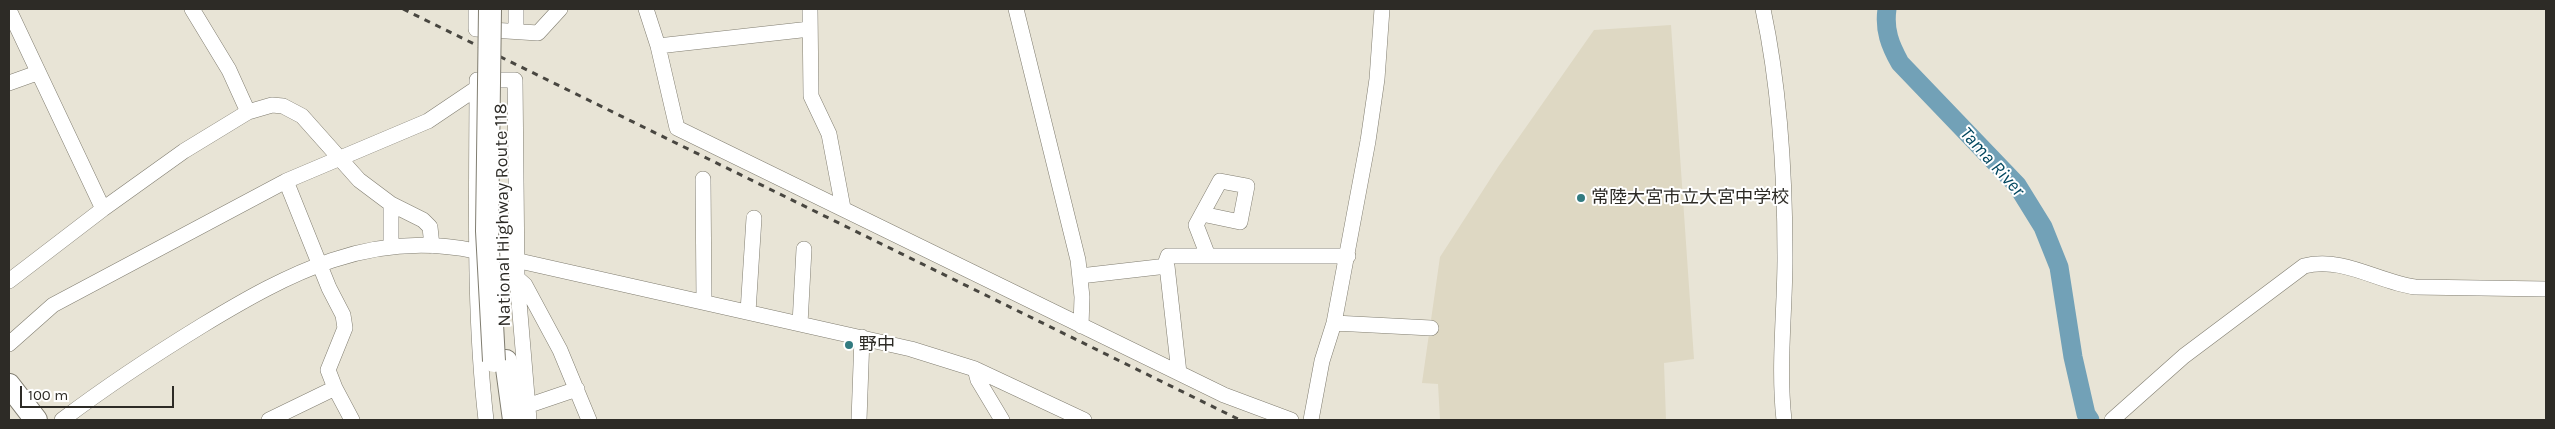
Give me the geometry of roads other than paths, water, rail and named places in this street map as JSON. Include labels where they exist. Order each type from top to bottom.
[{"type":"highway","name":"National Highway Route 118","points":[[490,9],[487,231],[500,361],[523,415]]},
{"type":"highway","name":"National Highway Route 118","points":[[501,420],[502,9]]},
{"type":"highway","points":[[9,385],[36,420]]},
{"type":"street","points":[[192,9],[229,70],[248,112]]},
{"type":"street","points":[[476,9],[476,29],[538,33],[560,9]]},
{"type":"street","points":[[516,9],[516,31]]},
{"type":"street","points":[[646,9],[658,46],[677,128],[1224,395],[1291,420]]},
{"type":"street","points":[[810,9],[811,96],[829,134],[843,208]]},
{"type":"street","points":[[1016,9],[1078,260],[1082,296],[1081,326]]},
{"type":"street","points":[[1311,420],[1322,361],[1334,323],[1348,256],[1377,79],[1382,9]]},
{"type":"street","points":[[1763,9],[1773,56],[1783,195],[1785,258],[1782,368],[1784,420]]},
{"type":"street","points":[[9,10],[37,73],[103,208]]},
{"type":"street","points":[[658,46],[810,28]]},
{"type":"street","points":[[9,83],[37,73]]},
{"type":"street","points":[[486,420],[475,251],[477,80],[515,80],[515,260],[523,415],[578,389]]},
{"type":"street","points":[[9,344],[53,305],[286,181],[428,121],[477,88]]},
{"type":"street","points":[[9,282],[103,208],[184,151],[248,112],[272,105],[294,110],[310,124],[359,180],[391,204],[423,220],[430,227],[432,246]]},
{"type":"street","points":[[703,179],[704,301]]},
{"type":"street","points":[[286,181],[319,263],[343,315],[345,328],[328,370],[352,420]]},
{"type":"street","points":[[391,204],[391,246]]},
{"type":"street","points":[[1202,214],[1196,225],[1208,256]]},
{"type":"street","points":[[748,312],[754,218]]},
{"type":"street","points":[[62,420],[106,386],[158,352],[283,278],[319,263],[345,255],[391,246],[432,246],[475,251],[862,337],[944,358],[975,369],[1084,420]]},
{"type":"street","points":[[800,324],[804,249]]},
{"type":"street","points":[[1164,267],[1168,256],[1348,256]]},
{"type":"street","points":[[2117,416],[2184,356],[2304,266],[2315,263],[2340,265],[2401,285],[2415,287],[2546,289]]},
{"type":"street","points":[[1080,276],[1167,266],[1179,373]]},
{"type":"street","points":[[517,278],[525,285],[578,389],[589,420]]},
{"type":"street","points":[[1334,323],[1431,328]]},
{"type":"street","points":[[859,420],[862,337]]},
{"type":"street","points":[[975,369],[978,380],[1002,420]]},
{"type":"street","points":[[270,420],[335,388]]},
{"type":"waterway","name":"Tama River","points":[[1887,9],[1886,24],[1889,37],[1900,63],[2017,185],[2043,227],[2059,267],[2073,357],[2086,414],[2090,420]]},
{"type":"railway","points":[[403,9],[1240,420]]},
{"type":"place","name":"常陸大宮市立大宮中学校","points":[[1581,198]]},
{"type":"place","name":"野中","points":[[849,345]]}]
